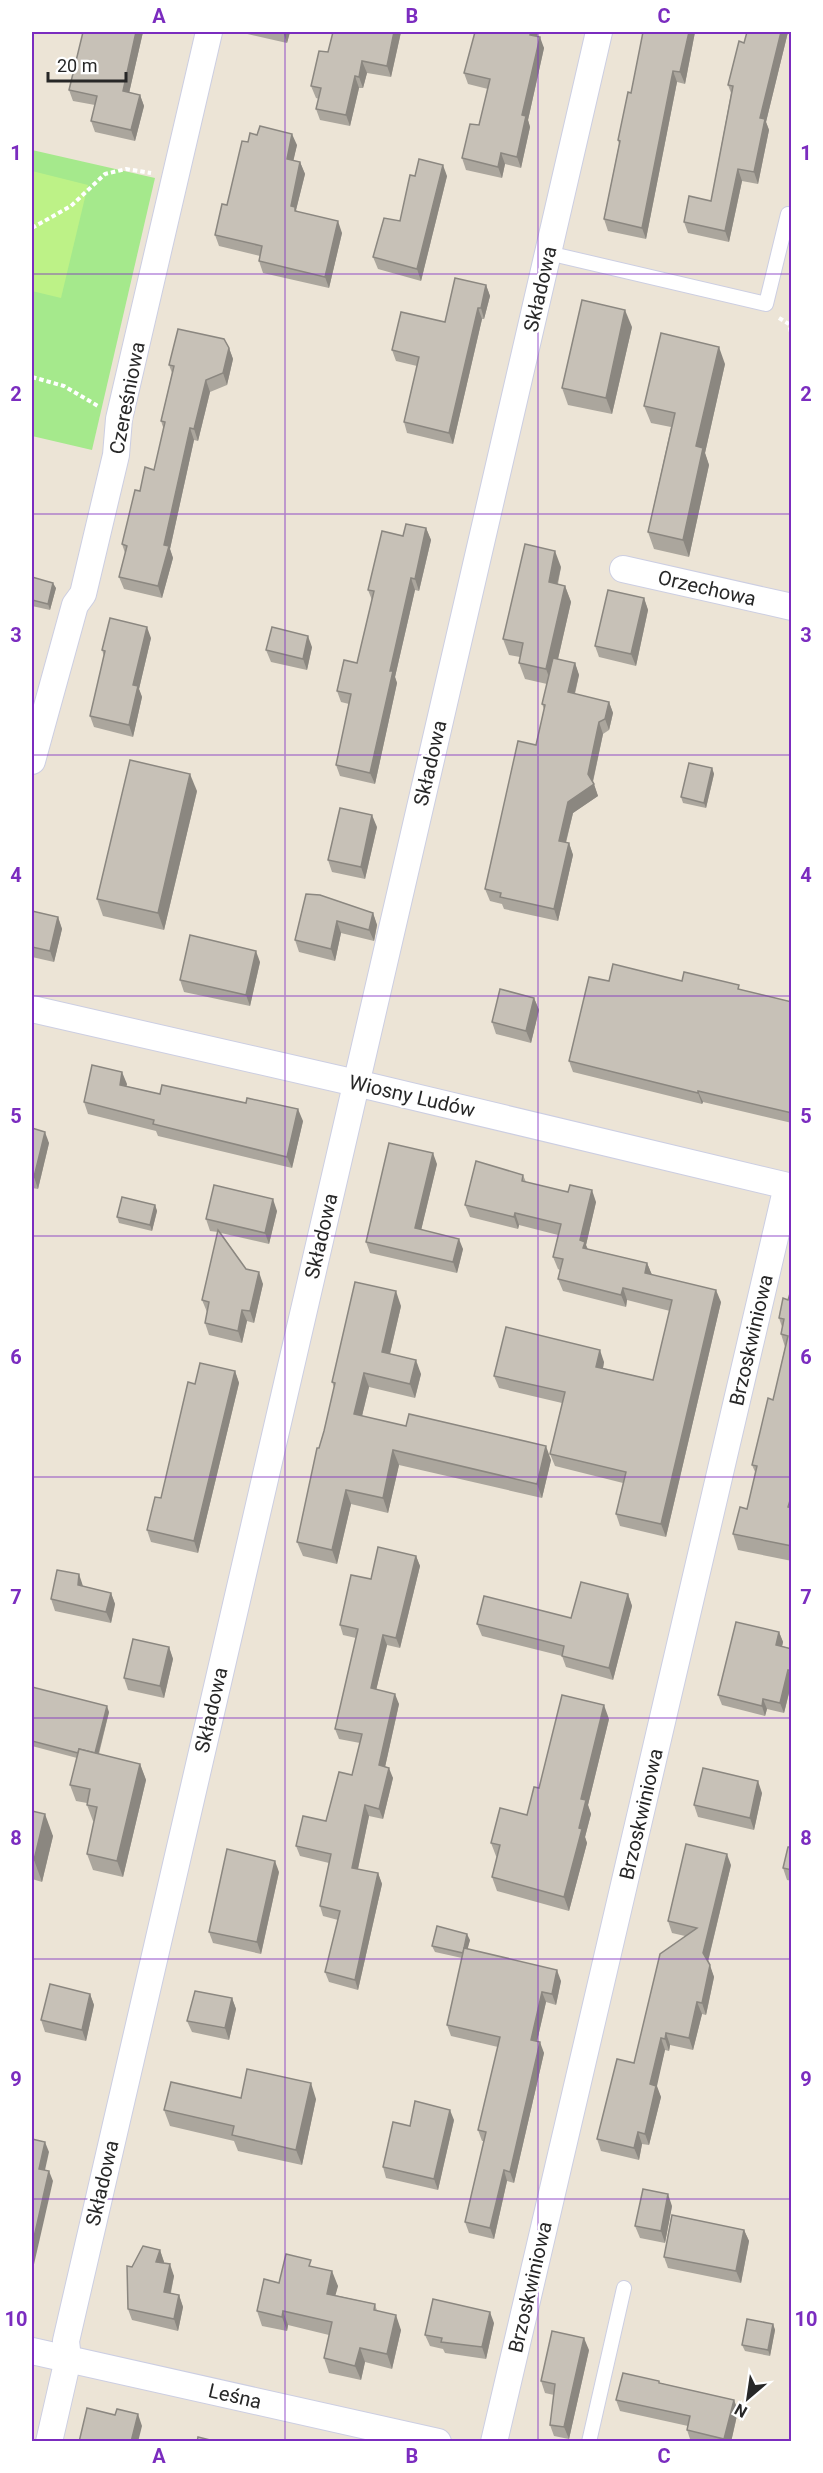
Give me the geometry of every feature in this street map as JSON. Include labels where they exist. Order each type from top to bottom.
[{"type":"street","name":"Czereśniowa","points":[[32,761],[75,605],[83,594],[116,455],[119,418],[209,32]]},
{"type":"street","name":"Składowa","points":[[49,2442],[68,2359],[66,2341],[599,32]]},
{"type":"street","name":"Orzechowa","points":[[624,568],[792,607]]},
{"type":"street","name":"Wiosny Ludów","points":[[32,1009],[789,1186]]},
{"type":"street","name":"Brzoskwiniowa","points":[[494,2442],[789,1186]]},
{"type":"street","name":"Leśna","points":[[32,2351],[438,2442]]},
{"type":"lane","points":[[548,253],[766,304],[788,214]]},
{"type":"lane","points":[[589,2442],[624,2288]]},
{"type":"path","points":[[32,228],[71,206],[105,174],[126,169],[175,175]]},
{"type":"path","points":[[32,377],[64,386],[119,418]]},
{"type":"green space","points":[[32,150],[155,178],[92,450],[32,436]]},
{"type":"green space","points":[[32,171],[88,185],[61,298],[32,291]]},
{"type":"building","points":[[83,32],[136,32],[123,91],[140,95],[131,130],[91,121],[97,96],[69,90]]},
{"type":"building","points":[[333,32],[394,32],[387,66],[362,61],[359,77],[355,76],[346,115],[316,109],[321,88],[311,86],[319,51],[328,52]]},
{"type":"building","points":[[475,32],[531,32],[530,35],[540,37],[522,115],[526,116],[517,157],[501,153],[498,167],[462,158],[470,124],[479,125],[490,79],[464,73]]},
{"type":"building","points":[[643,32],[689,32],[680,72],[673,71],[642,228],[604,219],[628,92],[631,93]]},
{"type":"building","points":[[747,32],[781,32],[760,118],[765,119],[754,172],[738,169],[725,231],[684,222],[689,196],[711,201],[733,86],[728,85],[739,41],[744,43]]},
{"type":"building","points":[[260,126],[292,134],[287,159],[300,162],[291,206],[295,207],[295,211],[338,221],[325,277],[259,261],[262,246],[215,235],[222,204],[227,205],[242,141],[248,142],[250,133],[257,135]]},
{"type":"building","points":[[419,159],[443,165],[417,269],[373,257],[384,218],[400,221],[410,175],[415,176]]},
{"type":"building","points":[[455,278],[486,285],[481,308],[478,308],[449,433],[404,422],[419,357],[392,350],[401,312],[445,322]]},
{"type":"building","points":[[582,300],[625,310],[606,398],[562,388]]},
{"type":"building","points":[[178,329],[224,339],[229,348],[223,373],[206,380],[194,429],[190,428],[164,545],[169,546],[158,586],[119,577],[127,546],[122,544],[135,490],[140,491],[145,467],[154,470],[165,422],[161,421],[174,366],[169,365]]},
{"type":"building","points":[[661,333],[719,347],[696,446],[703,448],[683,540],[648,532],[675,413],[644,406]]},
{"type":"building","points":[[406,524],[426,528],[415,579],[411,578],[370,773],[336,765],[351,694],[337,691],[344,660],[357,663],[374,591],[368,590],[382,531],[403,536]]},
{"type":"building","points":[[525,544],[555,551],[549,582],[565,586],[546,669],[519,663],[523,643],[503,639]]},
{"type":"building","points":[[32,577],[53,583],[48,604],[32,600]]},
{"type":"building","points":[[608,590],[644,598],[631,654],[595,646]]},
{"type":"building","points":[[110,618],[147,627],[133,685],[138,686],[129,725],[90,716]]},
{"type":"building","points":[[272,627],[308,636],[303,659],[266,650]]},
{"type":"building","points":[[553,658],[575,663],[568,692],[609,702],[605,719],[599,722],[588,774],[594,784],[568,802],[559,841],[569,843],[554,909],[500,897],[501,893],[485,889],[518,741],[536,745],[545,705],[542,704]]},
{"type":"building","points":[[130,760],[190,774],[158,913],[97,899]]},
{"type":"building","points":[[689,763],[712,768],[704,803],[681,797]]},
{"type":"building","points":[[340,808],[372,815],[361,867],[328,860]]},
{"type":"building","points":[[306,894],[320,895],[373,913],[369,930],[337,921],[331,949],[295,940]]},
{"type":"building","points":[[32,911],[58,917],[50,951],[32,947]]},
{"type":"building","points":[[190,935],[256,951],[246,995],[180,980]]},
{"type":"building","points":[[613,964],[682,981],[684,972],[739,985],[738,989],[792,1002],[792,1113],[698,1091],[698,1093],[569,1061],[589,977],[609,981]]},
{"type":"building","points":[[500,989],[534,998],[526,1031],[492,1022]]},
{"type":"building","points":[[92,1065],[122,1072],[120,1085],[160,1094],[162,1085],[246,1103],[247,1098],[298,1109],[287,1157],[153,1124],[154,1120],[84,1102]]},
{"type":"building","points":[[32,1128],[45,1132],[34,1177],[32,1177]]},
{"type":"building","points":[[389,1143],[433,1153],[415,1228],[459,1239],[453,1262],[366,1242]]},
{"type":"building","points":[[476,1161],[523,1175],[522,1181],[568,1192],[570,1185],[592,1190],[580,1240],[585,1242],[583,1248],[647,1263],[645,1273],[716,1290],[661,1524],[616,1514],[626,1472],[550,1454],[565,1392],[494,1376],[506,1327],[600,1350],[596,1367],[653,1380],[672,1300],[623,1288],[621,1295],[558,1279],[563,1259],[553,1257],[561,1224],[515,1213],[514,1217],[465,1205]]},
{"type":"building","points":[[214,1185],[273,1199],[265,1233],[206,1219]]},
{"type":"building","points":[[122,1197],[155,1205],[150,1225],[117,1217]]},
{"type":"building","points":[[218,1230],[246,1269],[259,1272],[250,1311],[242,1310],[238,1331],[205,1323],[209,1302],[202,1300]]},
{"type":"building","points":[[355,1282],[396,1291],[382,1352],[416,1360],[410,1384],[364,1373],[354,1414],[406,1426],[409,1414],[546,1446],[537,1484],[393,1450],[383,1498],[346,1490],[332,1550],[297,1542],[317,1448],[319,1448],[324,1431],[335,1383],[332,1382]]},
{"type":"building","points":[[792,1287],[792,1494],[788,1507],[792,1508],[792,1546],[733,1534],[740,1507],[747,1509],[757,1466],[752,1465],[768,1398],[773,1400],[788,1336],[781,1334],[784,1319],[779,1318],[783,1298],[788,1300]]},
{"type":"building","points":[[200,1363],[235,1371],[194,1541],[147,1530],[155,1497],[161,1498],[188,1382],[195,1384]]},
{"type":"building","points":[[378,1547],[416,1556],[396,1638],[383,1635],[371,1688],[395,1694],[379,1765],[389,1768],[379,1809],[365,1805],[352,1868],[378,1873],[355,1980],[325,1972],[340,1911],[320,1906],[331,1854],[296,1846],[303,1816],[326,1821],[339,1772],[352,1775],[362,1734],[335,1729],[358,1629],[340,1625],[351,1575],[371,1579]]},
{"type":"building","points":[[57,1570],[79,1574],[78,1585],[111,1593],[106,1612],[51,1599]]},
{"type":"building","points":[[581,1582],[628,1594],[609,1668],[562,1656],[564,1646],[477,1624],[484,1596],[571,1618]]},
{"type":"building","points":[[736,1622],[779,1632],[776,1645],[792,1649],[792,1671],[788,1670],[780,1703],[763,1699],[762,1706],[718,1695]]},
{"type":"building","points":[[133,1639],[169,1647],[160,1686],[124,1678]]},
{"type":"building","points":[[32,1687],[107,1706],[95,1753],[79,1749],[78,1753],[32,1741]]},
{"type":"building","points":[[562,1695],[604,1705],[581,1799],[586,1800],[579,1828],[582,1829],[564,1897],[492,1877],[500,1845],[491,1843],[500,1808],[527,1815],[534,1787],[539,1788]]},
{"type":"building","points":[[79,1749],[140,1764],[117,1861],[87,1854],[97,1807],[87,1805],[90,1789],[70,1785]]},
{"type":"building","points":[[703,1768],[758,1781],[750,1818],[694,1805]]},
{"type":"building","points":[[32,1811],[45,1814],[34,1860],[32,1859]]},
{"type":"building","points":[[686,1844],[727,1854],[703,1953],[710,1965],[702,2003],[697,2002],[689,2038],[666,2033],[665,2039],[661,2038],[650,2084],[656,2086],[645,2134],[638,2132],[634,2148],[597,2139],[617,2059],[634,2063],[660,1954],[697,1928],[668,1921]]},
{"type":"building","points":[[788,1847],[792,1847],[792,1870],[783,1868]]},
{"type":"building","points":[[227,1849],[275,1861],[257,1942],[209,1932]]},
{"type":"building","points":[[437,1926],[467,1934],[463,1953],[432,1946]]},
{"type":"building","points":[[464,1948],[557,1970],[552,1994],[542,1992],[531,2040],[540,2042],[510,2172],[504,2170],[490,2228],[465,2222],[486,2132],[478,2130],[500,2037],[447,2025]]},
{"type":"building","points":[[50,1984],[90,1994],[82,2030],[41,2020]]},
{"type":"building","points":[[195,1991],[232,1998],[225,2028],[187,2021]]},
{"type":"building","points":[[247,2069],[311,2083],[296,2150],[232,2135],[234,2126],[164,2110],[171,2082],[241,2098]]},
{"type":"building","points":[[415,2101],[450,2110],[434,2179],[383,2167],[393,2122],[410,2126]]},
{"type":"building","points":[[32,2139],[45,2142],[39,2169],[49,2171],[32,2246]]},
{"type":"building","points":[[643,2189],[668,2194],[661,2231],[635,2226]]},
{"type":"building","points":[[672,2215],[744,2230],[736,2271],[664,2257]]},
{"type":"building","points":[[143,2246],[160,2250],[156,2262],[170,2264],[164,2292],[179,2295],[174,2319],[128,2309],[127,2266],[132,2267]]},
{"type":"building","points":[[286,2254],[311,2260],[309,2266],[332,2271],[327,2294],[375,2304],[374,2310],[396,2315],[387,2354],[360,2348],[355,2366],[324,2358],[332,2322],[283,2311],[282,2317],[257,2311],[264,2279],[279,2283]]},
{"type":"building","points":[[433,2299],[490,2312],[482,2347],[441,2342],[442,2338],[425,2335]]},
{"type":"building","points":[[747,2319],[773,2324],[768,2350],[742,2345]]},
{"type":"building","points":[[552,2331],[584,2338],[564,2427],[550,2425],[555,2384],[541,2381]]},
{"type":"building","points":[[623,2373],[734,2400],[724,2439],[687,2430],[690,2416],[616,2400]]},
{"type":"building","points":[[87,2408],[115,2415],[117,2409],[138,2414],[131,2442],[79,2442]]},
{"type":"building","points":[[198,2437],[218,2442],[197,2442]]}]
